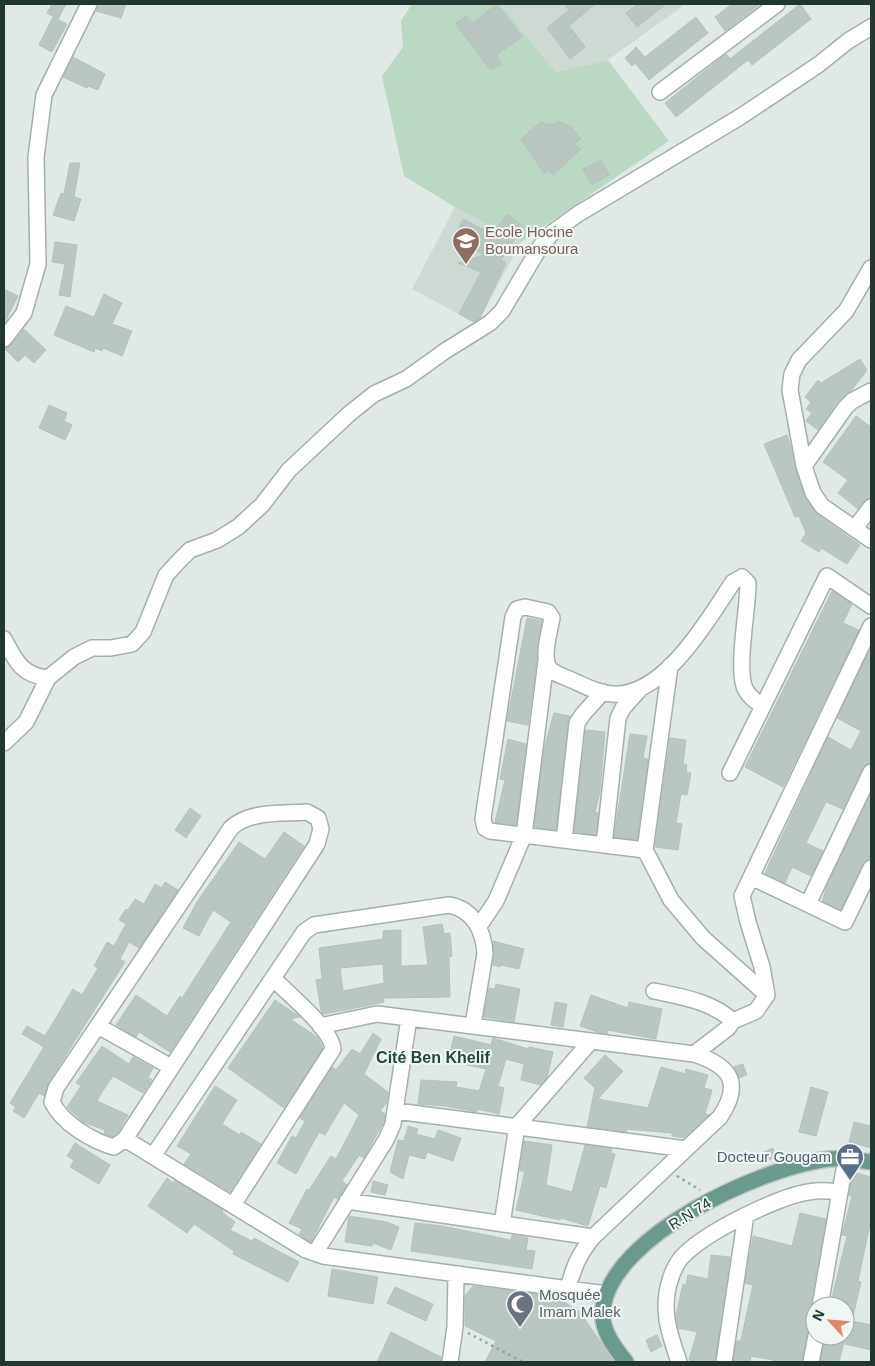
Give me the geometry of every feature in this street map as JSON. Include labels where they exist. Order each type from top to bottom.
[{"type":"main road","name":"R.N 74","points":[[626,1362],[611,1343],[605,1328],[602,1310],[606,1294],[622,1267],[636,1250],[714,1199],[759,1178],[796,1166],[824,1160],[846,1158],[871,1162]]},
{"type":"street","points":[[4,339],[24,313],[38,264],[36,157],[44,95],[89,4]]},
{"type":"street","points":[[660,92],[777,4]]},
{"type":"street","points":[[4,743],[26,722],[48,678],[74,657],[92,648],[132,644],[143,632],[166,575],[190,550],[217,540],[238,527],[262,505],[289,470],[349,414],[374,394],[406,379],[444,351],[490,323],[502,311],[540,247],[553,232],[578,214],[740,117],[871,27]]},
{"type":"street","points":[[871,268],[846,311],[799,360],[792,374],[790,390],[804,466],[813,493],[822,506],[871,540]]},
{"type":"street","points":[[804,466],[844,408],[852,401],[871,391]]},
{"type":"street","points":[[855,528],[871,507]]},
{"type":"street","points":[[730,773],[827,576],[871,606]]},
{"type":"street","points":[[604,845],[618,718],[623,708],[643,686],[670,666],[691,645],[733,582],[742,577],[748,583],[742,669],[744,685],[750,697],[762,706]]},
{"type":"street","points":[[479,926],[496,901],[524,835],[552,618],[548,612],[525,607],[517,609],[513,617],[483,819],[485,828],[490,831],[524,835],[645,850]]},
{"type":"street","points":[[694,1054],[728,1028],[733,1021],[756,1011],[767,996],[762,967],[742,896],[871,626]]},
{"type":"street","points":[[4,639],[17,664],[32,676],[48,678]]},
{"type":"street","points":[[546,661],[551,670],[593,690],[612,694],[628,692],[643,686]]},
{"type":"street","points":[[670,666],[645,850],[671,900],[704,938],[767,996]]},
{"type":"street","points":[[564,840],[577,724],[583,714],[603,692]]},
{"type":"street","points":[[808,904],[871,772]]},
{"type":"street","points":[[307,812],[318,818],[321,829],[317,844],[125,1139],[114,1147],[98,1142],[57,1113],[52,1102],[56,1088],[98,1026],[231,828],[239,821],[251,816],[307,812]]},
{"type":"street","points":[[751,877],[845,922],[871,868]]},
{"type":"street","points":[[153,1156],[304,932],[314,925],[449,905],[467,911],[479,926],[485,954],[473,1026]]},
{"type":"street","points":[[233,1205],[332,1049],[332,1040],[273,978]]},
{"type":"street","points":[[654,990],[697,1000],[722,1012],[733,1021]]},
{"type":"street","points":[[320,1026],[377,1014],[694,1054],[718,1064],[727,1073],[733,1087],[730,1102],[720,1117],[580,1251],[573,1266],[568,1289]]},
{"type":"street","points":[[315,1253],[386,1140],[396,1111],[409,1018]]},
{"type":"street","points":[[98,1026],[171,1068]]},
{"type":"street","points":[[502,1224],[517,1126],[591,1041]]},
{"type":"street","points":[[396,1111],[686,1149]]},
{"type":"street","points":[[125,1139],[315,1253],[606,1294]]},
{"type":"street","points":[[822,1296],[838,1192],[846,1158]]},
{"type":"street","points":[[679,1362],[666,1325],[666,1300],[671,1276],[682,1257],[703,1241],[746,1215],[787,1198],[815,1191],[838,1192]]},
{"type":"street","points":[[348,1202],[593,1237]]},
{"type":"street","points":[[724,1362],[746,1215]]},
{"type":"street","points":[[450,1362],[455,1327],[456,1274]]},
{"type":"street","points":[[812,1362],[814,1346]]},
{"type":"path","points":[[665,1169],[714,1199]]},
{"type":"path","points":[[455,1327],[523,1362]]},
{"type":"shaded area","points":[[500,4],[686,4],[608,60],[556,72]]},
{"type":"shaded area","name":"Ecole Hocine Boumansoura","points":[[455,207],[521,242],[477,324],[412,289]]},
{"type":"green space","points":[[412,4],[500,4],[556,72],[608,60],[669,141],[521,242],[455,207],[404,176],[382,76],[403,47],[401,21]]},
{"type":"building","points":[[52,4],[66,4],[58,19],[47,13]]},
{"type":"building","points":[[98,4],[126,4],[121,18],[96,11]]},
{"type":"building","points":[[497,4],[522,37],[496,55],[501,64],[491,70],[455,24],[466,16],[473,23]]},
{"type":"building","points":[[564,4],[595,4],[569,26],[585,47],[570,59],[547,28],[569,10]]},
{"type":"building","points":[[638,4],[666,4],[637,27],[626,13]]},
{"type":"building","points":[[732,4],[760,4],[725,31],[715,17]]},
{"type":"building","points":[[800,4],[811,19],[752,65],[748,60],[676,117],[665,103],[726,54],[730,59]]},
{"type":"building","points":[[53,17],[67,24],[52,52],[39,45]]},
{"type":"building","points":[[696,17],[708,33],[649,80],[635,63],[632,66],[625,58],[636,47],[645,57]]},
{"type":"building","points":[[73,57],[105,74],[98,90],[88,86],[87,88],[63,77]]},
{"type":"building","points":[[541,122],[549,125],[560,122],[570,126],[581,139],[574,144],[581,149],[553,175],[549,170],[544,173],[521,139]]},
{"type":"building","points":[[601,160],[609,175],[592,185],[583,169]]},
{"type":"building","points":[[70,163],[80,163],[74,197],[81,199],[74,221],[53,215],[61,193],[64,194]]},
{"type":"building","points":[[507,214],[523,226],[501,260],[506,263],[480,318],[474,322],[459,314],[481,272],[458,263],[484,255],[454,238],[463,219],[492,234]]},
{"type":"building","points":[[55,242],[77,245],[70,297],[59,295],[65,264],[52,262]]},
{"type":"building","points":[[4,289],[18,296],[4,324]]},
{"type":"building","points":[[104,294],[122,303],[112,324],[132,331],[122,356],[103,348],[102,351],[95,348],[94,352],[54,335],[66,306],[94,317]]},
{"type":"building","points":[[24,329],[46,350],[34,363],[25,355],[18,362],[5,349],[11,345]]},
{"type":"building","points":[[860,359],[867,370],[851,391],[837,402],[818,430],[806,421],[812,413],[806,409],[811,402],[805,397],[818,380],[821,383]]},
{"type":"building","points":[[49,405],[67,413],[64,421],[72,425],[65,440],[39,428]]},
{"type":"building","points":[[856,416],[871,427],[871,498],[864,501],[858,509],[838,493],[848,480],[823,462]]},
{"type":"building","points":[[787,435],[805,498],[818,515],[860,545],[847,564],[821,548],[819,552],[801,541],[806,533],[799,516],[795,517],[764,444]]},
{"type":"building","points":[[832,591],[852,604],[843,623],[859,630],[783,787],[745,767]]},
{"type":"building","points":[[527,618],[542,621],[528,725],[507,721]]},
{"type":"building","points":[[871,647],[871,763],[863,768],[843,809],[826,802],[806,843],[823,851],[811,876],[792,867],[785,883],[765,873],[828,737],[851,750],[861,731],[837,718]]},
{"type":"building","points":[[554,713],[570,716],[556,830],[534,827],[544,749]]},
{"type":"building","points":[[586,730],[605,732],[600,792],[595,812],[598,813],[596,835],[574,832]]},
{"type":"building","points":[[630,734],[647,736],[643,758],[648,759],[637,840],[614,837]]},
{"type":"building","points":[[670,738],[686,740],[683,764],[687,765],[686,772],[691,773],[687,795],[681,794],[676,823],[682,824],[678,850],[655,847]]},
{"type":"building","points":[[508,739],[526,744],[516,825],[495,822],[505,780],[500,779]]},
{"type":"building","points":[[871,793],[871,857],[863,864],[841,910],[822,901],[828,884]]},
{"type":"building","points":[[190,808],[201,816],[186,838],[175,830]]},
{"type":"building","points":[[284,832],[304,846],[170,1052],[139,1032],[136,1037],[116,1025],[136,995],[167,1016],[180,996],[182,998],[231,922],[213,910],[199,936],[183,928],[197,902],[239,842],[265,859]]},
{"type":"building","points":[[165,882],[178,890],[139,948],[129,942],[120,959],[125,962],[48,1083],[44,1096],[39,1093],[24,1118],[13,1111],[16,1107],[10,1103],[44,1047],[22,1034],[27,1026],[45,1036],[73,989],[82,995],[98,968],[94,966],[107,942],[114,946],[126,924],[119,920],[126,909],[128,910],[135,899],[144,904],[155,884],[162,888]]},
{"type":"building","points":[[442,924],[444,934],[450,933],[452,956],[449,957],[450,997],[383,998],[384,1002],[323,1014],[316,980],[322,979],[319,948],[383,939],[383,931],[401,930],[401,966],[428,965],[423,927]],"holes":[[[383,964],[384,983],[343,991],[340,968]]]},
{"type":"building","points":[[493,941],[524,949],[519,969],[493,965]]},
{"type":"building","points":[[496,984],[520,989],[514,1022],[484,1017],[489,988],[495,989]]},
{"type":"building","points":[[591,995],[628,1008],[629,1002],[662,1009],[656,1039],[608,1030],[607,1034],[600,1033],[580,1026]]},
{"type":"building","points":[[275,1000],[300,1017],[290,1019],[317,1037],[323,1048],[284,1108],[228,1068]]},
{"type":"building","points":[[555,1002],[567,1004],[563,1027],[551,1025]]},
{"type":"building","points":[[373,1033],[381,1039],[364,1074],[388,1092],[387,1102],[380,1111],[385,1114],[384,1121],[364,1158],[359,1155],[342,1181],[347,1185],[338,1199],[334,1197],[311,1242],[299,1235],[302,1229],[289,1223],[307,1189],[309,1190],[331,1156],[336,1159],[359,1115],[344,1103],[325,1135],[319,1132],[296,1174],[277,1163],[292,1136],[296,1138],[305,1121],[300,1118],[332,1067],[336,1070],[352,1049],[360,1054]]},
{"type":"building","points":[[454,1036],[491,1045],[493,1038],[528,1049],[529,1047],[553,1052],[547,1078],[541,1085],[521,1080],[524,1064],[506,1059],[498,1086],[504,1088],[499,1114],[477,1109],[477,1112],[445,1106],[418,1104],[421,1080],[457,1082],[456,1087],[479,1091],[486,1069],[448,1061]]},
{"type":"building","points":[[102,1046],[129,1064],[133,1057],[153,1068],[148,1077],[152,1080],[143,1093],[113,1076],[102,1092],[97,1101],[128,1115],[118,1132],[112,1137],[104,1133],[105,1130],[83,1122],[67,1107],[81,1086],[76,1083]]},
{"type":"building","points":[[605,1055],[623,1071],[598,1099],[648,1108],[661,1067],[685,1074],[686,1069],[708,1075],[704,1088],[712,1090],[705,1114],[709,1115],[684,1138],[672,1136],[672,1133],[627,1129],[626,1132],[587,1127],[595,1088],[584,1078]]},
{"type":"building","points":[[743,1064],[747,1075],[739,1078],[734,1067]]},
{"type":"building","points":[[215,1086],[237,1100],[222,1124],[240,1135],[241,1132],[261,1144],[230,1192],[184,1164],[191,1154],[177,1146]]},
{"type":"building","points":[[811,1087],[828,1092],[816,1136],[799,1132]]},
{"type":"building","points":[[854,1122],[871,1126],[871,1148],[849,1142]]},
{"type":"building","points":[[408,1126],[418,1129],[416,1134],[435,1139],[438,1130],[461,1138],[453,1161],[427,1152],[425,1159],[409,1155],[403,1179],[390,1172],[398,1140],[404,1141]]},
{"type":"building","points":[[524,1141],[552,1145],[546,1185],[572,1192],[585,1145],[612,1149],[611,1153],[615,1154],[606,1188],[600,1186],[588,1226],[561,1218],[560,1220],[516,1210],[525,1171],[520,1171]]},
{"type":"building","points":[[75,1143],[110,1165],[99,1184],[70,1167],[74,1160],[67,1156]]},
{"type":"building","points":[[773,1148],[776,1157],[762,1163],[759,1154]]},
{"type":"building","points":[[853,1172],[871,1177],[871,1220],[858,1281],[861,1282],[855,1308],[855,1296],[832,1296],[847,1236],[842,1235],[852,1196],[849,1195]]},
{"type":"building","points":[[167,1178],[173,1183],[175,1180],[223,1210],[222,1212],[235,1222],[230,1230],[252,1241],[254,1238],[299,1262],[288,1282],[233,1254],[234,1251],[194,1224],[187,1233],[148,1206]]},
{"type":"building","points":[[373,1181],[388,1185],[385,1195],[371,1192]]},
{"type":"building","points":[[800,1213],[826,1219],[812,1296],[805,1296],[806,1346],[802,1362],[772,1362],[773,1360],[751,1356],[750,1362],[733,1362],[736,1342],[741,1340],[753,1285],[745,1283],[753,1236],[792,1246]]},
{"type":"building","points":[[349,1216],[387,1222],[399,1227],[391,1250],[373,1243],[372,1246],[345,1242]]},
{"type":"building","points":[[415,1223],[442,1226],[511,1240],[512,1235],[528,1238],[526,1250],[535,1251],[532,1269],[411,1251]]},
{"type":"building","points":[[711,1255],[730,1257],[715,1362],[697,1362],[689,1360],[697,1332],[678,1328],[676,1315],[683,1284],[686,1285],[688,1275],[708,1279]]},
{"type":"building","points":[[332,1269],[378,1277],[373,1304],[328,1296]]},
{"type":"building","points":[[473,1286],[552,1296],[561,1300],[580,1312],[614,1362],[485,1362],[496,1341],[465,1326],[465,1296]]},
{"type":"building","points":[[395,1287],[433,1304],[426,1321],[387,1303]]},
{"type":"building","points":[[855,1322],[871,1325],[871,1350],[854,1346]]},
{"type":"building","points":[[391,1332],[441,1357],[441,1362],[377,1362]]},
{"type":"building","points":[[657,1335],[662,1346],[651,1352],[646,1340]]},
{"type":"building","points":[[823,1346],[843,1346],[839,1362],[820,1362]]},
{"type":"place","name":"Ecole Hocine Boumansoura","points":[[466,265]]},
{"type":"place","name":"Docteur Gougam","points":[[850,1181]]},
{"type":"place","name":"Mosquée Imam Malek","points":[[520,1328]]},
{"type":"district","name":"Cité Ben Khelif","points":[[433,1057]]}]
